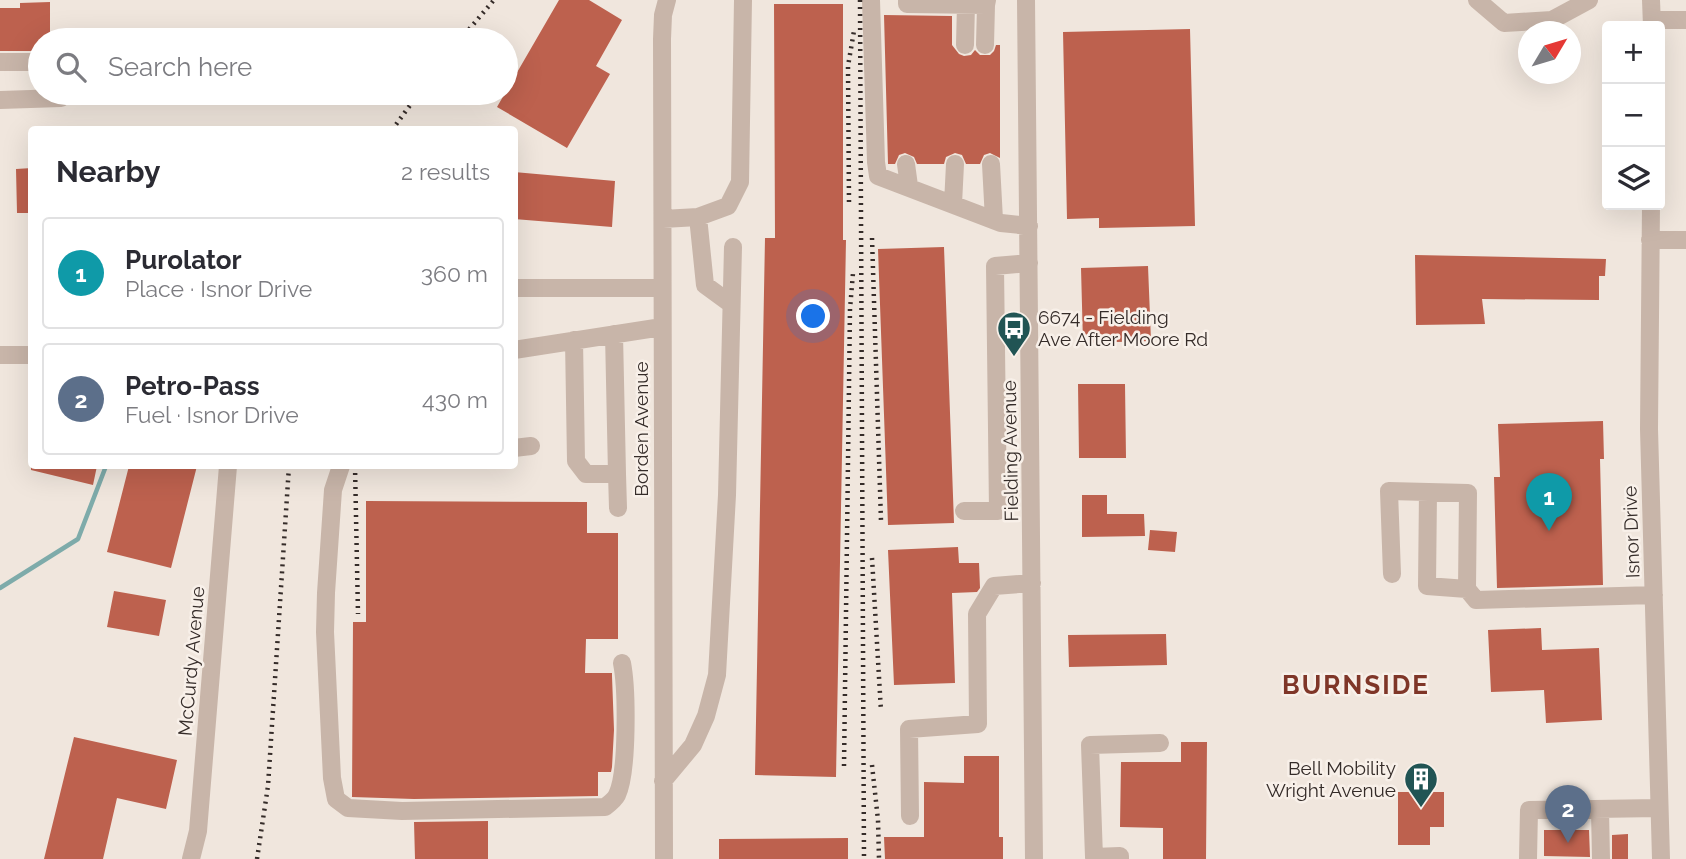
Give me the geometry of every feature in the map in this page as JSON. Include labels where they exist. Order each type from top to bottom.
[{"type":"street","name":"Borden Avenue","points":[[663,859],[662,39],[667,0]]},
{"type":"street","points":[[663,219],[698,217],[727,206],[740,182],[743,0]]},
{"type":"street","points":[[871,0],[878,176],[994,220],[1029,226]]},
{"type":"street","points":[[907,0],[907,4],[987,2],[985,45]]},
{"type":"street","name":"Fielding Avenue","points":[[1027,0],[1034,859]]},
{"type":"street","points":[[1476,0],[1504,23],[1552,20],[1589,0]]},
{"type":"street","points":[[1651,0],[1652,21]]},
{"type":"street","points":[[965,45],[966,4]]},
{"type":"street","points":[[1665,22],[1686,20]]},
{"type":"street","points":[[0,62],[28,62]]},
{"type":"street","points":[[0,100],[28,99]]},
{"type":"street","points":[[906,164],[909,186]]},
{"type":"street","points":[[953,204],[955,164]]},
{"type":"street","points":[[991,164],[994,220]]},
{"type":"street","name":"Isnor Drive","points":[[1651,210],[1649,429],[1661,859]]},
{"type":"street","points":[[698,217],[705,285],[731,304]]},
{"type":"street","points":[[1650,240],[1686,240]]},
{"type":"street","points":[[663,780],[693,745],[706,716],[718,675],[727,495],[733,247]]},
{"type":"street","points":[[964,511],[998,511],[995,266],[1029,263]]},
{"type":"street","points":[[518,288],[662,288]]},
{"type":"street","points":[[518,349],[662,327]]},
{"type":"street","points":[[614,334],[618,508]]},
{"type":"street","points":[[574,341],[576,461],[586,474],[617,474]]},
{"type":"street","points":[[0,355],[28,355]]},
{"type":"street","name":"McCurdy Avenue","points":[[191,859],[198,831],[228,469]]},
{"type":"street","points":[[340,469],[333,490],[325,632],[332,778],[336,799],[348,808],[401,811],[605,807],[617,796],[623,766],[625,681],[622,663]]},
{"type":"street","points":[[1392,574],[1389,491],[1468,493],[1467,589],[1476,600],[1654,595]]},
{"type":"street","points":[[1428,492],[1427,586],[1467,589]]},
{"type":"street","points":[[910,816],[909,729],[978,724],[977,614],[994,586],[1032,583]]},
{"type":"street","points":[[1120,859],[1120,856],[1094,857],[1090,745],[1160,743]]},
{"type":"street","points":[[1528,859],[1529,810],[1659,808]]},
{"type":"street","points":[[1600,810],[1601,859]]},
{"type":"building","points":[[559,0],[589,0],[622,20],[596,66],[610,74],[567,148],[497,107],[518,105],[518,71]]},
{"type":"building","points":[[50,2],[50,28],[28,28],[28,51],[0,51],[0,8],[20,8],[20,3]]},
{"type":"building","points":[[774,4],[843,4],[843,240],[846,240],[836,777],[755,775],[765,238],[775,238]]},
{"type":"building","points":[[884,15],[952,16],[952,45],[964,56],[971,55],[975,50],[980,55],[990,55],[996,45],[1000,45],[1000,158],[990,153],[984,155],[980,164],[966,164],[962,155],[955,153],[946,157],[944,164],[917,164],[914,157],[905,153],[899,155],[895,164],[888,164]]},
{"type":"building","points":[[1190,29],[1195,226],[1099,228],[1099,218],[1067,219],[1063,32]]},
{"type":"building","points":[[28,168],[28,213],[17,213],[16,169]]},
{"type":"building","points":[[518,172],[615,181],[612,227],[518,219]]},
{"type":"building","points":[[944,247],[954,523],[888,525],[878,249]]},
{"type":"building","points":[[1415,255],[1606,259],[1605,276],[1599,276],[1599,300],[1482,299],[1485,324],[1416,325]]},
{"type":"building","points":[[1148,266],[1151,341],[1083,343],[1081,268]]},
{"type":"building","points":[[1078,384],[1125,384],[1126,458],[1079,458]]},
{"type":"building","points":[[1603,421],[1604,459],[1600,459],[1603,585],[1497,588],[1494,477],[1500,477],[1498,424]]},
{"type":"building","points":[[31,469],[96,469],[93,485]]},
{"type":"building","points":[[128,469],[196,469],[171,568],[107,552]]},
{"type":"building","points":[[1082,495],[1107,495],[1107,514],[1144,514],[1145,536],[1082,537]]},
{"type":"building","points":[[366,501],[587,502],[587,533],[618,533],[618,639],[586,639],[585,673],[612,673],[612,767],[611,772],[598,772],[598,796],[414,799],[352,797],[353,622],[366,622]]},
{"type":"building","points":[[1150,530],[1177,532],[1175,552],[1148,550]]},
{"type":"building","points":[[958,547],[959,563],[979,563],[980,588],[977,592],[952,593],[955,683],[894,685],[888,550]]},
{"type":"building","points":[[114,591],[166,600],[159,636],[107,627]]},
{"type":"building","points":[[1541,628],[1542,650],[1599,648],[1602,720],[1546,723],[1544,690],[1491,692],[1488,630]]},
{"type":"building","points":[[1166,634],[1167,665],[1069,667],[1068,635]]},
{"type":"building","points":[[74,737],[177,760],[166,809],[117,798],[103,859],[44,859]]},
{"type":"building","points":[[1181,742],[1207,742],[1206,859],[1163,859],[1163,828],[1120,827],[1121,762],[1181,762]]},
{"type":"building","points":[[964,756],[999,756],[999,837],[1003,837],[1003,859],[885,859],[884,837],[924,837],[924,782],[964,783]]},
{"type":"building","name":"Bell Mobility Wright Avenue","points":[[1398,792],[1444,792],[1444,827],[1430,827],[1430,845],[1398,845]]},
{"type":"building","points":[[488,821],[488,859],[415,859],[414,822]]},
{"type":"building","points":[[1544,830],[1589,830],[1590,857],[1544,856]]},
{"type":"building","points":[[1628,834],[1628,859],[1612,859],[1612,835]]},
{"type":"building","points":[[848,838],[848,859],[719,859],[719,839]]},
{"type":"waterway","points":[[0,588],[78,539],[105,469]]},
{"type":"railway","points":[[470,28],[494,0]]},
{"type":"railway","points":[[860,0],[864,859]]},
{"type":"railway","points":[[849,202],[848,66],[854,31]]},
{"type":"railway","points":[[395,126],[410,105]]},
{"type":"railway","points":[[872,238],[881,521]]},
{"type":"railway","points":[[844,766],[850,309],[853,273]]},
{"type":"railway","points":[[257,859],[268,786],[289,469]]},
{"type":"railway","points":[[355,469],[358,614]]},
{"type":"railway","points":[[872,558],[881,711]]},
{"type":"railway","points":[[872,765],[879,859]]},
{"type":"place","name":"6674 - Fielding Ave After Moore Rd","points":[[1014,358]]},
{"type":"place","name":"Purolator","points":[[1549,531]]},
{"type":"place","name":"Bell Mobility Wright Avenue","points":[[1421,809]]},
{"type":"place","name":"Petro-Pass","points":[[1568,843]]},
{"type":"district","name":"BURNSIDE","points":[[1356,685]]}]
